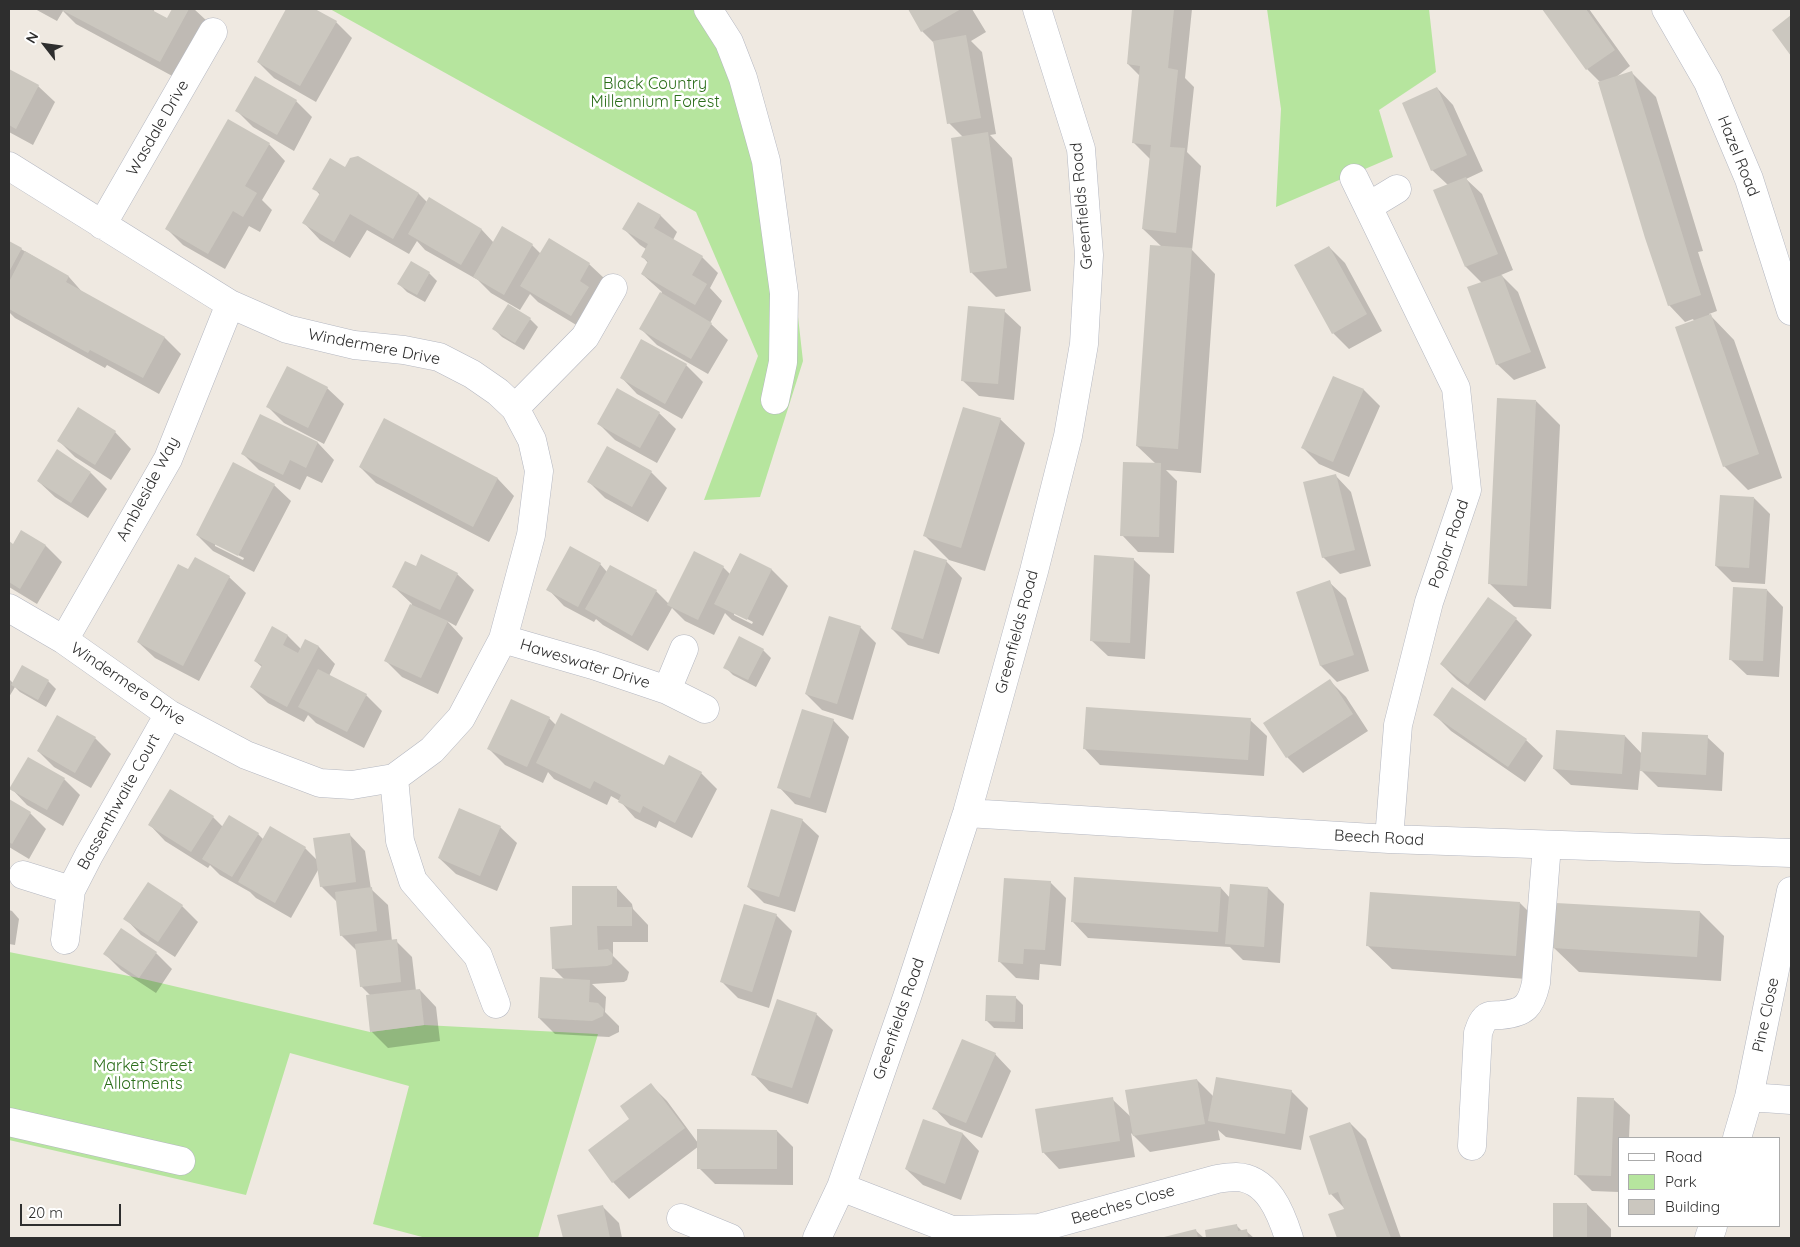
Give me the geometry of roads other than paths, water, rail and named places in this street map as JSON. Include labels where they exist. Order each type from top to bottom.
[{"type":"street","points":[[708,9],[729,42],[743,78],[766,161],[784,293],[783,362],[775,400]]},
{"type":"street","name":"Greenfields Road","points":[[817,1238],[841,1187],[907,997],[967,813],[1034,571],[1068,436],[1084,344],[1089,255],[1081,149],[1037,9]]},
{"type":"street","name":"Hazel Road","points":[[1666,9],[1708,82],[1749,179],[1791,312]]},
{"type":"street","name":"Wasdale Drive","points":[[102,225],[213,32]]},
{"type":"street","name":"Windermere Drive","points":[[9,166],[230,304],[287,329],[354,346],[404,350],[439,358],[472,374],[498,392],[515,408],[532,440],[539,471],[531,535],[503,639],[461,718],[432,750],[394,778],[352,785],[320,783],[246,755],[168,714],[64,640],[9,608]]},
{"type":"street","name":"Poplar Road","points":[[1354,178],[1456,388],[1467,490],[1428,602],[1398,725],[1389,839]]},
{"type":"street","points":[[1369,206],[1397,189]]},
{"type":"street","points":[[515,408],[585,337],[613,288]]},
{"type":"street","name":"Ambleside Way","points":[[64,640],[168,459],[230,304]]},
{"type":"street","name":"Haweswater Drive","points":[[503,639],[593,665],[667,690],[705,709]]},
{"type":"street","name":"Haweswater Drive","points":[[667,690],[684,649]]},
{"type":"street","name":"Bassenthwaite Court","points":[[65,940],[71,890],[89,854],[168,714]]},
{"type":"street","points":[[394,778],[400,841],[413,881],[478,956],[496,1004]]},
{"type":"street","name":"Beech Road","points":[[967,813],[1389,839],[1791,853]]},
{"type":"street","points":[[1472,1146],[1478,1033],[1484,1020],[1489,1016],[1519,1013],[1528,1005],[1533,997],[1536,983],[1547,845]]},
{"type":"street","name":"Bassenthwaite Court","points":[[23,875],[71,890]]},
{"type":"street","name":"Pine Close","points":[[1737,1137],[1749,1097],[1791,891]]},
{"type":"street","points":[[1749,1097],[1791,1100]]},
{"type":"street","points":[[9,1122],[181,1161]]},
{"type":"street","name":"Beeches Close","points":[[841,1187],[952,1230],[1039,1228],[1217,1179],[1238,1177],[1250,1181],[1268,1192],[1282,1217],[1289,1238]]},
{"type":"street","points":[[681,1218],[730,1238]]},
{"type":"park label","name":"Black Country Millennium Forest","points":[[655,93]]},
{"type":"park label","name":"Market Street Allotments","points":[[143,1075]]}]
